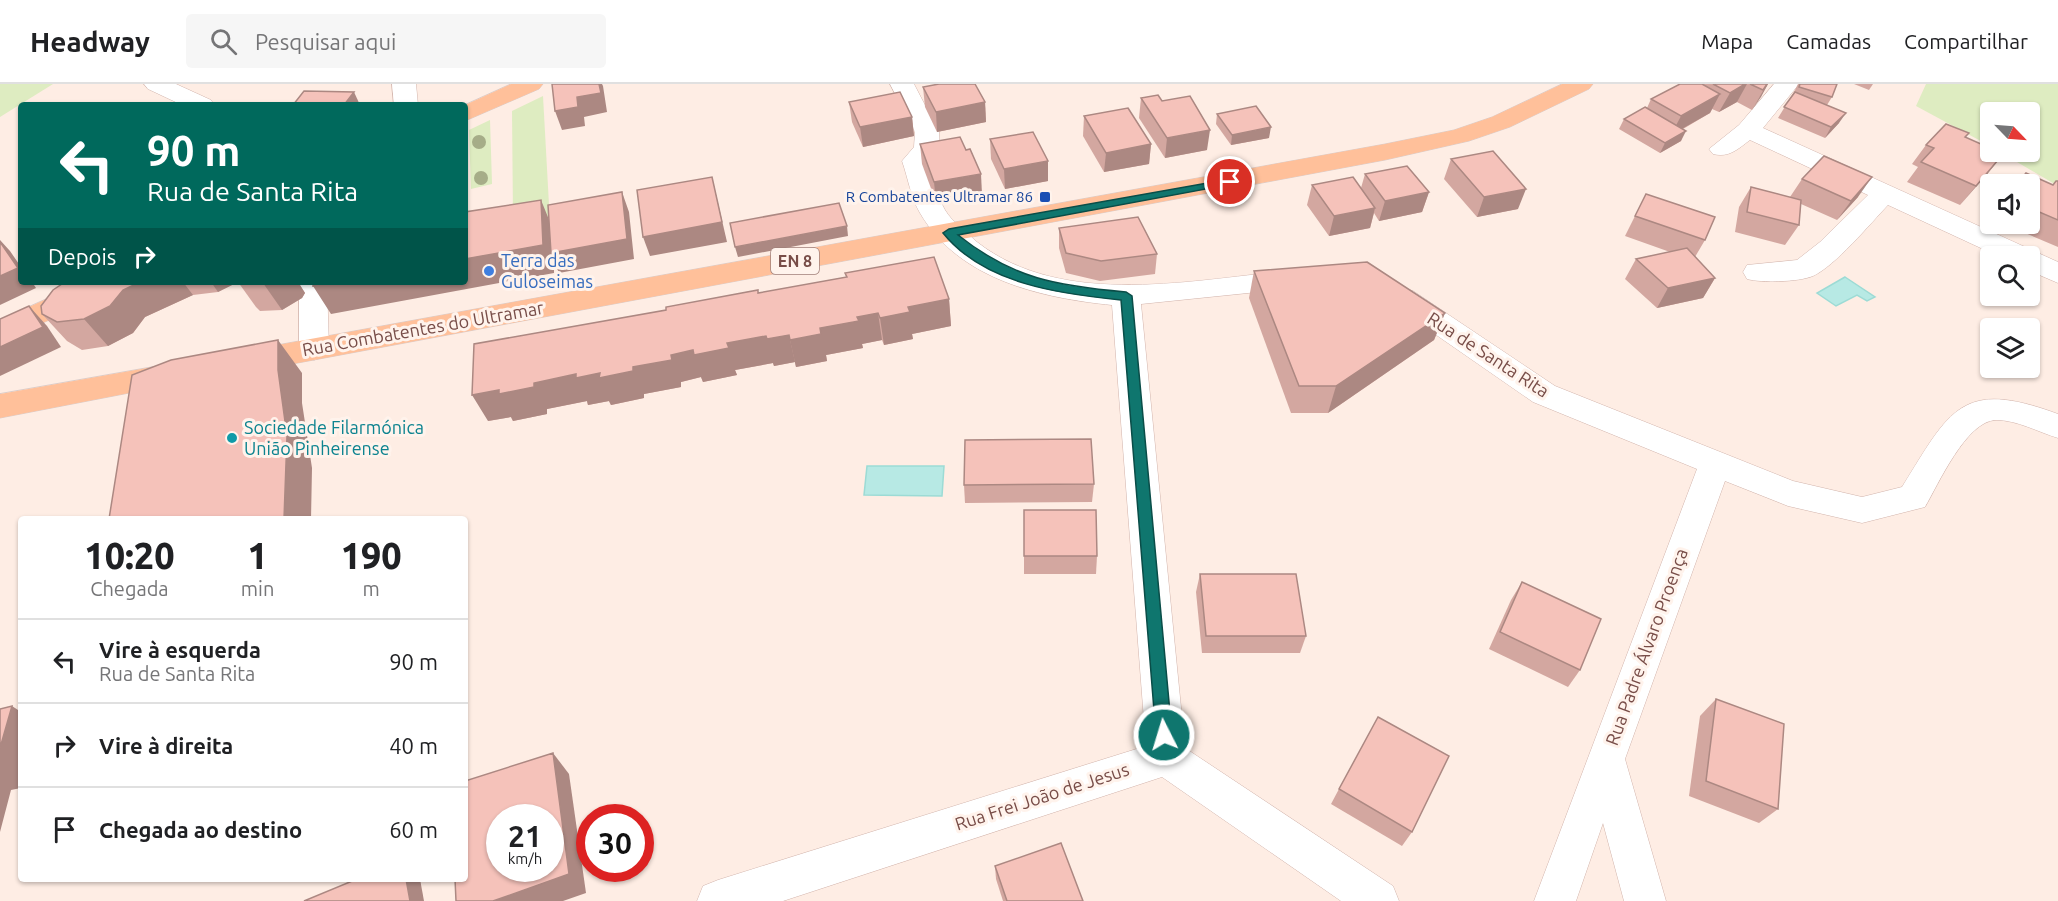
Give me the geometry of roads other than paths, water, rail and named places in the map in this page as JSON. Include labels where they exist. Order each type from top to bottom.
[{"type":"main road","points":[[468,113],[531,84]]},
{"type":"main road","name":"Rua Combatentes do Ultramar","points":[[0,406],[1163,195],[1460,136],[1501,122],[1581,84]]},
{"type":"main road","points":[[0,332],[102,285]]},
{"type":"street","points":[[156,84],[195,102]]},
{"type":"street","points":[[404,84],[406,102]]},
{"type":"street","points":[[902,84],[927,132],[927,149],[915,162],[932,211],[949,233],[980,258],[1019,278],[1079,292],[1126,296],[1326,276]]},
{"type":"street","points":[[1722,149],[1748,130],[1787,84]]},
{"type":"street","points":[[1748,130],[1999,246]]},
{"type":"street","points":[[1757,272],[1804,269],[1830,248],[1884,194]]},
{"type":"street","points":[[2040,265],[2058,274]]},
{"type":"street","name":"Rua de Santa Rita","points":[[1381,284],[1544,394],[1788,493],[1862,510],[1913,498],[1955,430],[1987,410],[2019,412],[2058,426]]},
{"type":"street","points":[[313,285],[314,349]]},
{"type":"street","points":[[1126,296],[1166,758],[1378,901]]},
{"type":"street","name":"Rua Padre Álvaro Proença","points":[[1645,901],[1605,759],[1715,464]]},
{"type":"street","name":"Rua Frei João de Jesus","points":[[718,901],[1166,758]]},
{"type":"street","points":[[1556,901],[1605,759]]},
{"type":"water","points":[[1845,277],[1875,297],[1867,301],[1857,295],[1836,306],[1817,293]]},
{"type":"water","points":[[867,466],[944,466],[942,496],[864,495]]},
{"type":"place","name":"R Combatentes Ultramar 86","points":[[1045,197]]},
{"type":"place","name":"Terra das Guloseimas","points":[[489,271]]},
{"type":"place","name":"Sociedade Filarmónica União Pinheirense","points":[[232,438]]}]
